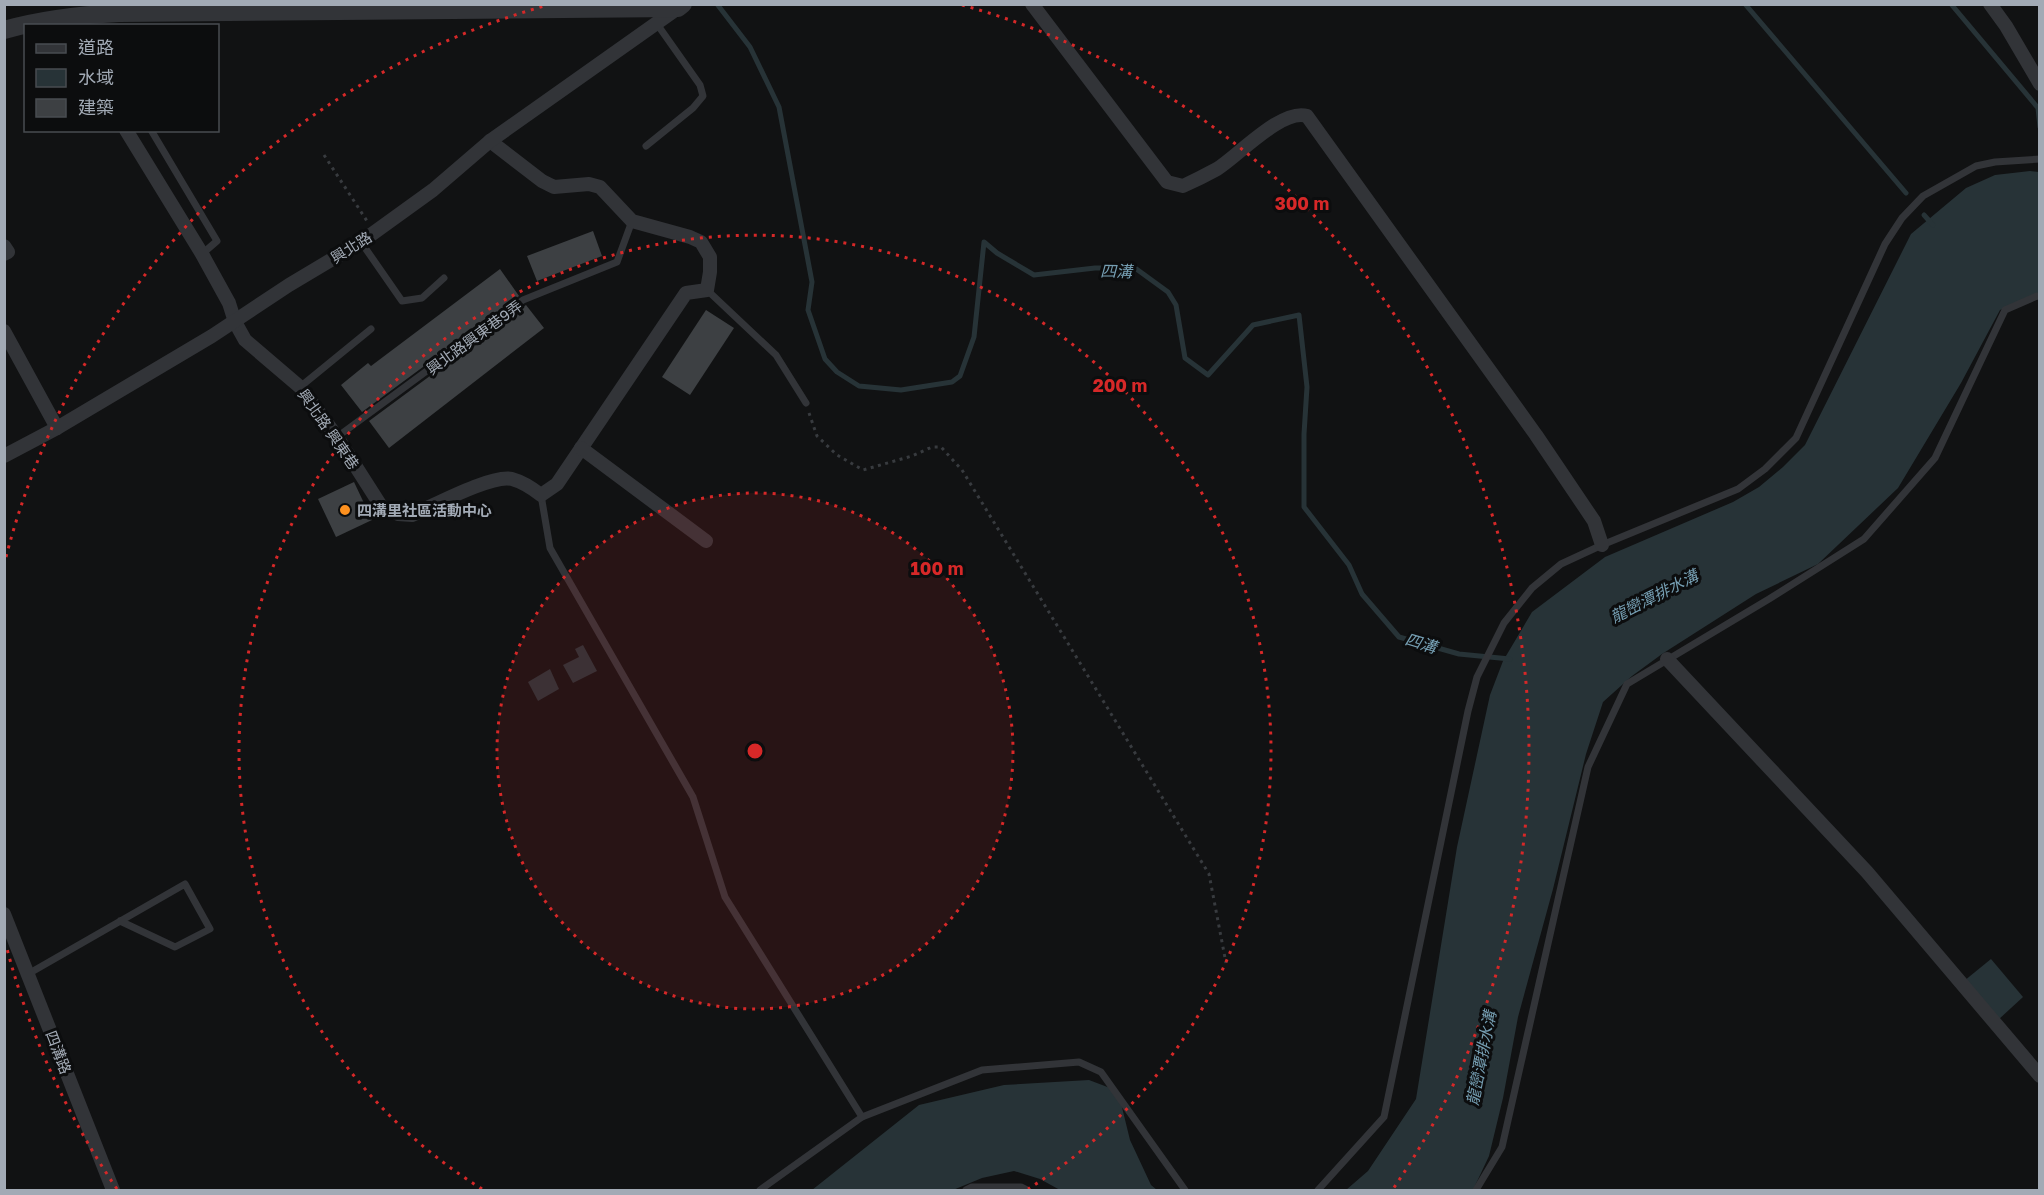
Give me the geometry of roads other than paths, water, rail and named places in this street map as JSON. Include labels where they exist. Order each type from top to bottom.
[{"type":"street","points":[[1032,4],[1167,182],[1183,186],[1217,169],[1258,137],[1285,120],[1300,114],[1307,116],[1536,435],[1594,521],[1602,545]]},
{"type":"street","points":[[1990,4],[2006,26],[2040,84]]},
{"type":"street","points":[[25,24],[35,21],[70,21],[119,13],[680,6]]},
{"type":"street","name":"興北路","points":[[4,456],[57,428],[234,322],[289,285],[361,242],[434,190],[490,141],[680,6]]},
{"type":"street","points":[[4,30],[24,24]]},
{"type":"street","name":"興北路 興東巷","points":[[127,132],[202,254],[229,303],[234,322],[245,340],[300,387],[337,437],[381,506],[398,514],[412,515],[492,480],[510,478],[541,495]]},
{"type":"street","points":[[490,141],[542,181],[554,187],[589,184],[600,186],[632,221],[701,242],[710,257],[707,290],[686,293],[557,484],[541,495]]},
{"type":"street","points":[[4,246],[8,252],[4,254]]},
{"type":"street","points":[[4,331],[57,428]]},
{"type":"street","points":[[581,448],[706,541]]},
{"type":"street","points":[[1667,659],[1867,872],[2040,1076]]},
{"type":"street","name":"四溝路","points":[[4,914],[113,1191]]},
{"type":"lane","points":[[646,146],[693,108],[703,96],[700,85],[657,24]]},
{"type":"lane","points":[[152,132],[217,241],[202,254]]},
{"type":"lane","points":[[1318,1191],[1384,1117],[1477,676],[1504,623],[1532,588],[1561,564],[1738,489],[1765,469],[1796,438],[1885,244],[1902,218],[1923,196],[1976,166],[1995,162],[2040,159]]},
{"type":"lane","name":"興北路興東巷9弄","points":[[337,437],[523,300],[617,262],[632,221]]},
{"type":"lane","points":[[361,242],[402,300],[422,298],[444,278]]},
{"type":"lane","points":[[707,290],[776,355],[806,403]]},
{"type":"lane","points":[[1476,1191],[1502,1147],[1588,767],[1627,684],[1864,539],[1935,458],[2005,310],[2037,296],[2040,297]]},
{"type":"lane","points":[[300,387],[371,330]]},
{"type":"lane","points":[[541,495],[550,548],[693,797],[725,897],[862,1117]]},
{"type":"lane","points":[[28,974],[120,921],[185,884],[210,929],[175,947],[120,921]]},
{"type":"lane","points":[[760,1191],[862,1117],[982,1070],[1079,1062],[1101,1072],[1185,1191]]},
{"type":"lane","points":[[966,1191],[972,1188],[1021,1186],[1027,1191]]},
{"type":"water","name":"龍巒潭排水溝","points":[[2039,172],[2039,296],[2036,294],[2000,310],[1961,383],[1898,488],[1818,564],[1756,594],[1662,654],[1632,676],[1603,702],[1586,754],[1553,889],[1518,1017],[1503,1098],[1489,1156],[1473,1190],[1346,1190],[1368,1171],[1416,1099],[1457,847],[1490,695],[1503,661],[1532,612],[1605,557],[1733,502],[1759,487],[1783,467],[1805,445],[1911,234],[1966,188],[1995,175]]},
{"type":"water","points":[[583,645],[597,671],[573,683],[563,665],[579,657],[575,649]]},
{"type":"water","points":[[550,669],[559,689],[538,701],[528,682]]},
{"type":"water","points":[[1991,959],[2023,997],[1998,1020],[1964,981]]},
{"type":"water","points":[[1089,1080],[1118,1091],[1130,1140],[1151,1185],[1157,1190],[1060,1190],[1040,1179],[1014,1171],[982,1178],[953,1190],[812,1190],[919,1105],[1004,1085]]},
{"type":"waterway","name":"四溝","points":[[717,4],[750,47],[779,107],[812,282],[808,310],[825,359],[837,372],[859,386],[901,390],[952,382],[960,376],[974,337],[984,242],[997,253],[1034,275],[1095,268],[1135,268],[1168,292],[1176,305],[1185,358],[1208,375],[1253,325],[1299,315],[1307,387],[1304,434],[1304,507],[1349,565],[1362,594],[1399,637],[1459,654],[1510,659]]},
{"type":"waterway","points":[[1745,4],[1906,193]]},
{"type":"waterway","points":[[1951,4],[2038,108],[2040,127]]},
{"type":"waterway","points":[[1924,215],[1933,225]]},
{"type":"place","name":"四溝里社區活動中心","points":[[345,510]]}]
